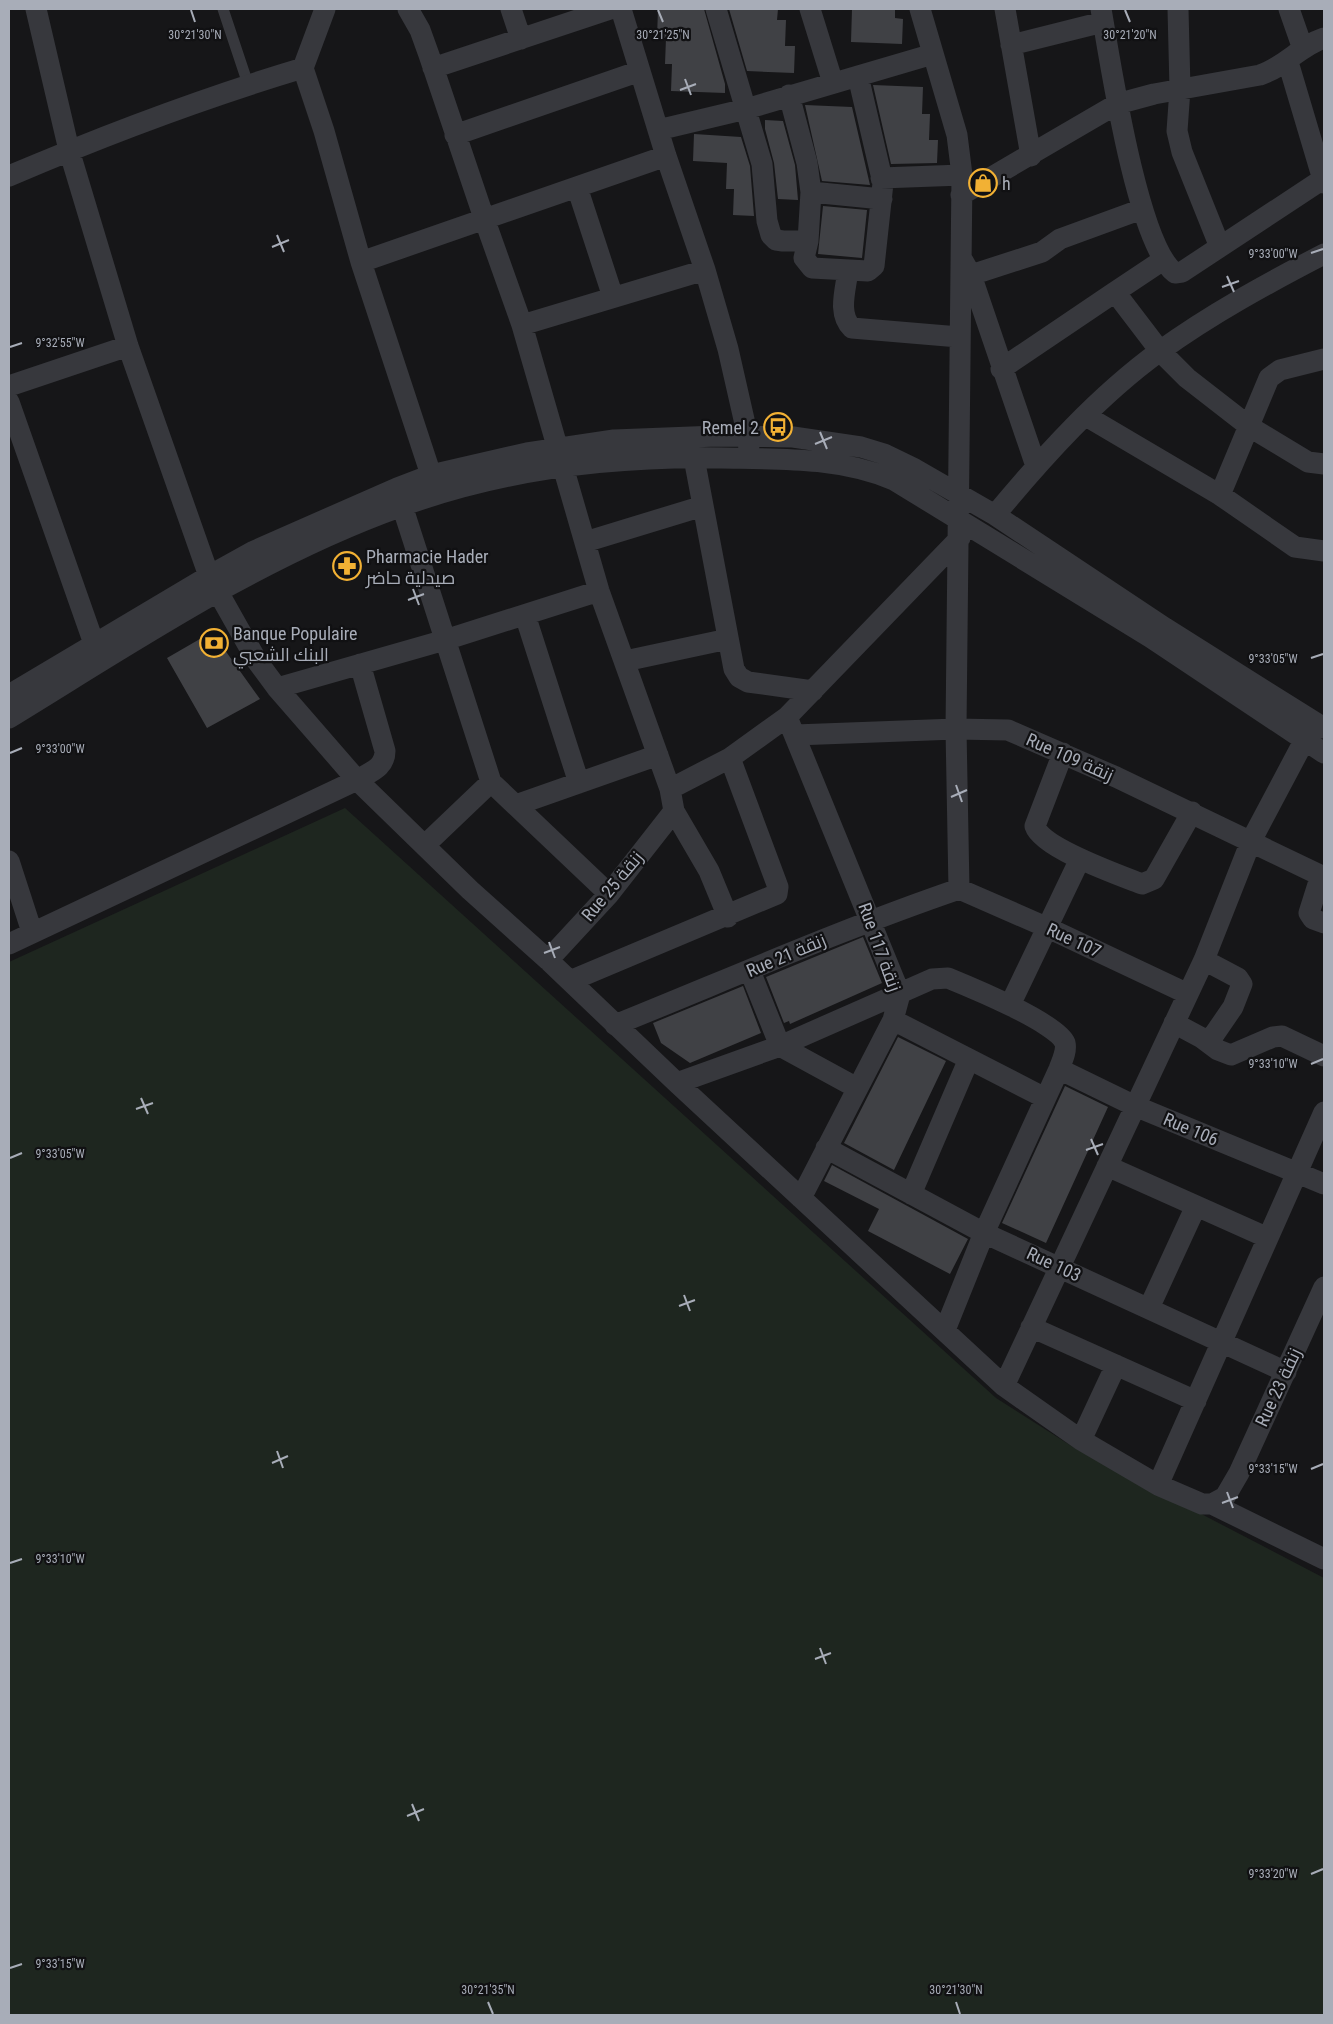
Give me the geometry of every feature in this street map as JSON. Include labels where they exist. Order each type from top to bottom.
[{"type":"street","points":[[325,9],[303,68],[324,131],[362,262],[434,485]]},
{"type":"street","points":[[512,9],[521,39]]},
{"type":"street","points":[[433,68],[610,9]]},
{"type":"street","points":[[621,9],[666,156],[705,270],[728,349],[748,437],[750,459]]},
{"type":"street","points":[[716,9],[762,164],[767,221],[771,235],[783,241],[808,241]]},
{"type":"street","points":[[810,9],[833,83]]},
{"type":"street","points":[[920,9],[957,135],[962,185],[956,729],[959,889]]},
{"type":"street","points":[[1005,9],[1030,156]]},
{"type":"street","points":[[1178,9],[1180,89],[1177,131],[1180,146],[1220,247]]},
{"type":"street","points":[[1011,45],[1102,15],[1117,104],[1142,209],[1163,260],[1171,270],[1178,273],[1324,181],[1296,55],[1289,9]]},
{"type":"street","points":[[39,10],[69,150],[128,346],[213,583],[257,661],[277,688],[357,780],[425,846],[548,960],[677,1084],[1004,1386],[1081,1440],[1158,1485],[1202,1504],[1212,1504],[1324,1559]]},
{"type":"street","points":[[413,12],[522,325],[599,591],[670,789],[674,811],[709,871],[728,916]]},
{"type":"street","points":[[811,192],[962,185],[1030,156],[1117,104],[1180,89],[1260,75],[1324,38]]},
{"type":"street","points":[[658,130],[746,109],[933,54]]},
{"type":"street","points":[[9,176],[69,150],[248,84],[303,68]]},
{"type":"street","points":[[455,134],[640,71]]},
{"type":"street","points":[[789,95],[807,163],[811,192],[808,241],[804,258],[808,266],[812,268],[865,272],[874,266],[882,189],[858,76]]},
{"type":"street","points":[[362,262],[666,156]]},
{"type":"street","points":[[577,186],[613,298]]},
{"type":"street","points":[[971,275],[1042,252],[1060,239],[1142,209]]},
{"type":"street","points":[[996,515],[1036,466],[1086,416],[1117,386],[1160,351],[1274,280],[1324,254]]},
{"type":"street","points":[[960,257],[971,275],[1036,466]]},
{"type":"street","points":[[1002,369],[1163,260]]},
{"type":"street","points":[[522,325],[705,270]]},
{"type":"street","points":[[848,270],[843,310],[845,321],[852,328],[959,337]]},
{"type":"street","points":[[1116,292],[1160,351],[1187,378],[1250,427],[1308,462],[1324,464]]},
{"type":"street","points":[[9,386],[128,346]]},
{"type":"street","points":[[1220,495],[1269,378],[1280,370],[1324,359]]},
{"type":"street","points":[[9,402],[97,653]]},
{"type":"street","points":[[1086,416],[1220,495],[1295,546],[1324,552]]},
{"type":"street","points":[[9,718],[97,653],[301,529],[434,485],[506,478],[560,457],[614,440],[718,436],[793,438],[861,447],[884,454],[915,469],[996,515],[1165,628],[1322,722],[1304,741],[1251,841],[1204,960],[1004,1386]]},
{"type":"street","points":[[560,457],[615,460],[694,458],[828,462],[873,471],[894,480],[959,528],[1150,637],[1324,754]]},
{"type":"street","points":[[694,458],[734,669],[744,681],[812,691]]},
{"type":"street","points":[[400,497],[491,782],[609,894]]},
{"type":"street","points":[[585,542],[703,506]]},
{"type":"street","points":[[670,789],[791,726],[812,691],[959,528]]},
{"type":"street","points":[[277,688],[445,640],[599,591]]},
{"type":"street","points":[[525,614],[579,783]]},
{"type":"street","points":[[625,661],[728,639]]},
{"type":"street","points":[[9,695],[97,653]]},
{"type":"street","points":[[9,944],[357,780],[382,764],[385,760],[384,751],[360,664]]},
{"type":"street","name":"Rue 109 زنقة","points":[[791,726],[1008,730],[1192,812],[1323,876]]},
{"type":"street","name":"Rue 117 زنقة","points":[[791,726],[900,994],[893,1020],[801,1198]]},
{"type":"street","points":[[1063,753],[1035,826],[1041,837],[1080,858],[1142,884],[1149,883],[1154,879],[1192,812]]},
{"type":"street","points":[[516,806],[658,756]]},
{"type":"street","points":[[570,981],[773,897],[778,891],[730,758]]},
{"type":"street","points":[[425,846],[491,782]]},
{"type":"street","name":"Rue 25 زنقة","points":[[548,960],[609,894],[674,811]]},
{"type":"street","points":[[1010,1005],[1080,858]]},
{"type":"street","points":[[9,861],[32,932]]},
{"type":"street","points":[[1323,876],[1309,913],[1313,919],[1324,924]]},
{"type":"street","name":"Rue 21 زنقة","points":[[615,1025],[750,971],[870,919],[959,889]]},
{"type":"street","name":"Rue 107","points":[[959,889],[1046,927],[1188,994]]},
{"type":"street","points":[[1202,1038],[1212,1039],[1216,1034],[1233,1007],[1242,984],[1238,978],[1204,960]]},
{"type":"street","points":[[750,971],[780,1046],[857,1088]]},
{"type":"street","points":[[677,1084],[780,1046],[932,979],[948,978],[1010,1005],[1060,1035],[1066,1048],[1059,1069],[984,1233],[945,1330]]},
{"type":"street","points":[[893,1020],[1045,1098]]},
{"type":"street","points":[[1174,1023],[1202,1038],[1218,1050],[1231,1055],[1273,1037],[1282,1036],[1324,1056]]},
{"type":"street","points":[[911,1194],[969,1059]]},
{"type":"street","name":"Rue 106","points":[[1059,1069],[1135,1106],[1324,1184]]},
{"type":"street","points":[[1158,1485],[1324,1112]]},
{"type":"street","name":"Rue 103","points":[[826,1148],[984,1233],[1286,1372]]},
{"type":"street","points":[[1107,1166],[1268,1238]]},
{"type":"street","points":[[1149,1308],[1196,1206]]},
{"type":"street","name":"Rue 23 زنقة","points":[[1212,1504],[1225,1497],[1231,1488],[1324,1287]]},
{"type":"street","points":[[1031,1327],[1196,1401]]},
{"type":"street","points":[[1081,1440],[1116,1365]]},
{"type":"lane","points":[[223,9],[248,84]]},
{"type":"shaded area","points":[[345,808],[996,1398],[1073,1447],[1324,1578],[1324,2015],[9,2015],[9,962]]},
{"type":"building","points":[[658,9],[704,9],[725,84],[725,93],[671,91],[672,64],[665,64],[666,38],[657,38]]},
{"type":"building","points":[[729,9],[778,9],[777,20],[786,20],[785,46],[795,46],[794,73],[747,71]]},
{"type":"building","points":[[852,9],[895,9],[895,18],[903,19],[902,44],[851,42]]},
{"type":"building","points":[[873,85],[923,87],[922,114],[930,114],[929,140],[938,140],[937,163],[891,164]]},
{"type":"building","points":[[805,105],[852,107],[870,185],[822,181]]},
{"type":"building","points":[[765,120],[783,121],[795,165],[798,200],[778,199],[774,163],[765,129]]},
{"type":"building","points":[[694,134],[741,137],[750,166],[754,216],[733,215],[734,189],[726,189],[727,163],[693,161]]},
{"type":"building","points":[[823,206],[867,210],[862,258],[818,254]]},
{"type":"building","points":[[212,632],[260,699],[207,728],[167,658]]},
{"type":"building","points":[[863,937],[882,983],[790,1024],[789,1021],[784,1023],[766,977]]},
{"type":"building","points":[[743,986],[761,1033],[690,1063],[661,1043],[653,1023]]},
{"type":"building","points":[[898,1037],[946,1061],[894,1170],[844,1143]]},
{"type":"building","points":[[1065,1086],[1108,1107],[1046,1243],[1002,1223]]},
{"type":"building","points":[[832,1165],[968,1239],[950,1274],[868,1231],[879,1209],[824,1181]]},
{"type":"place","name":"h","points":[[983,183]]},
{"type":"place","name":"Remel 2","points":[[778,427]]},
{"type":"place","name":"Pharmacie Hader صيدلية حاضر","points":[[347,566]]},
{"type":"place","name":"Banque Populaire البنك الشعبي","points":[[214,643]]}]
